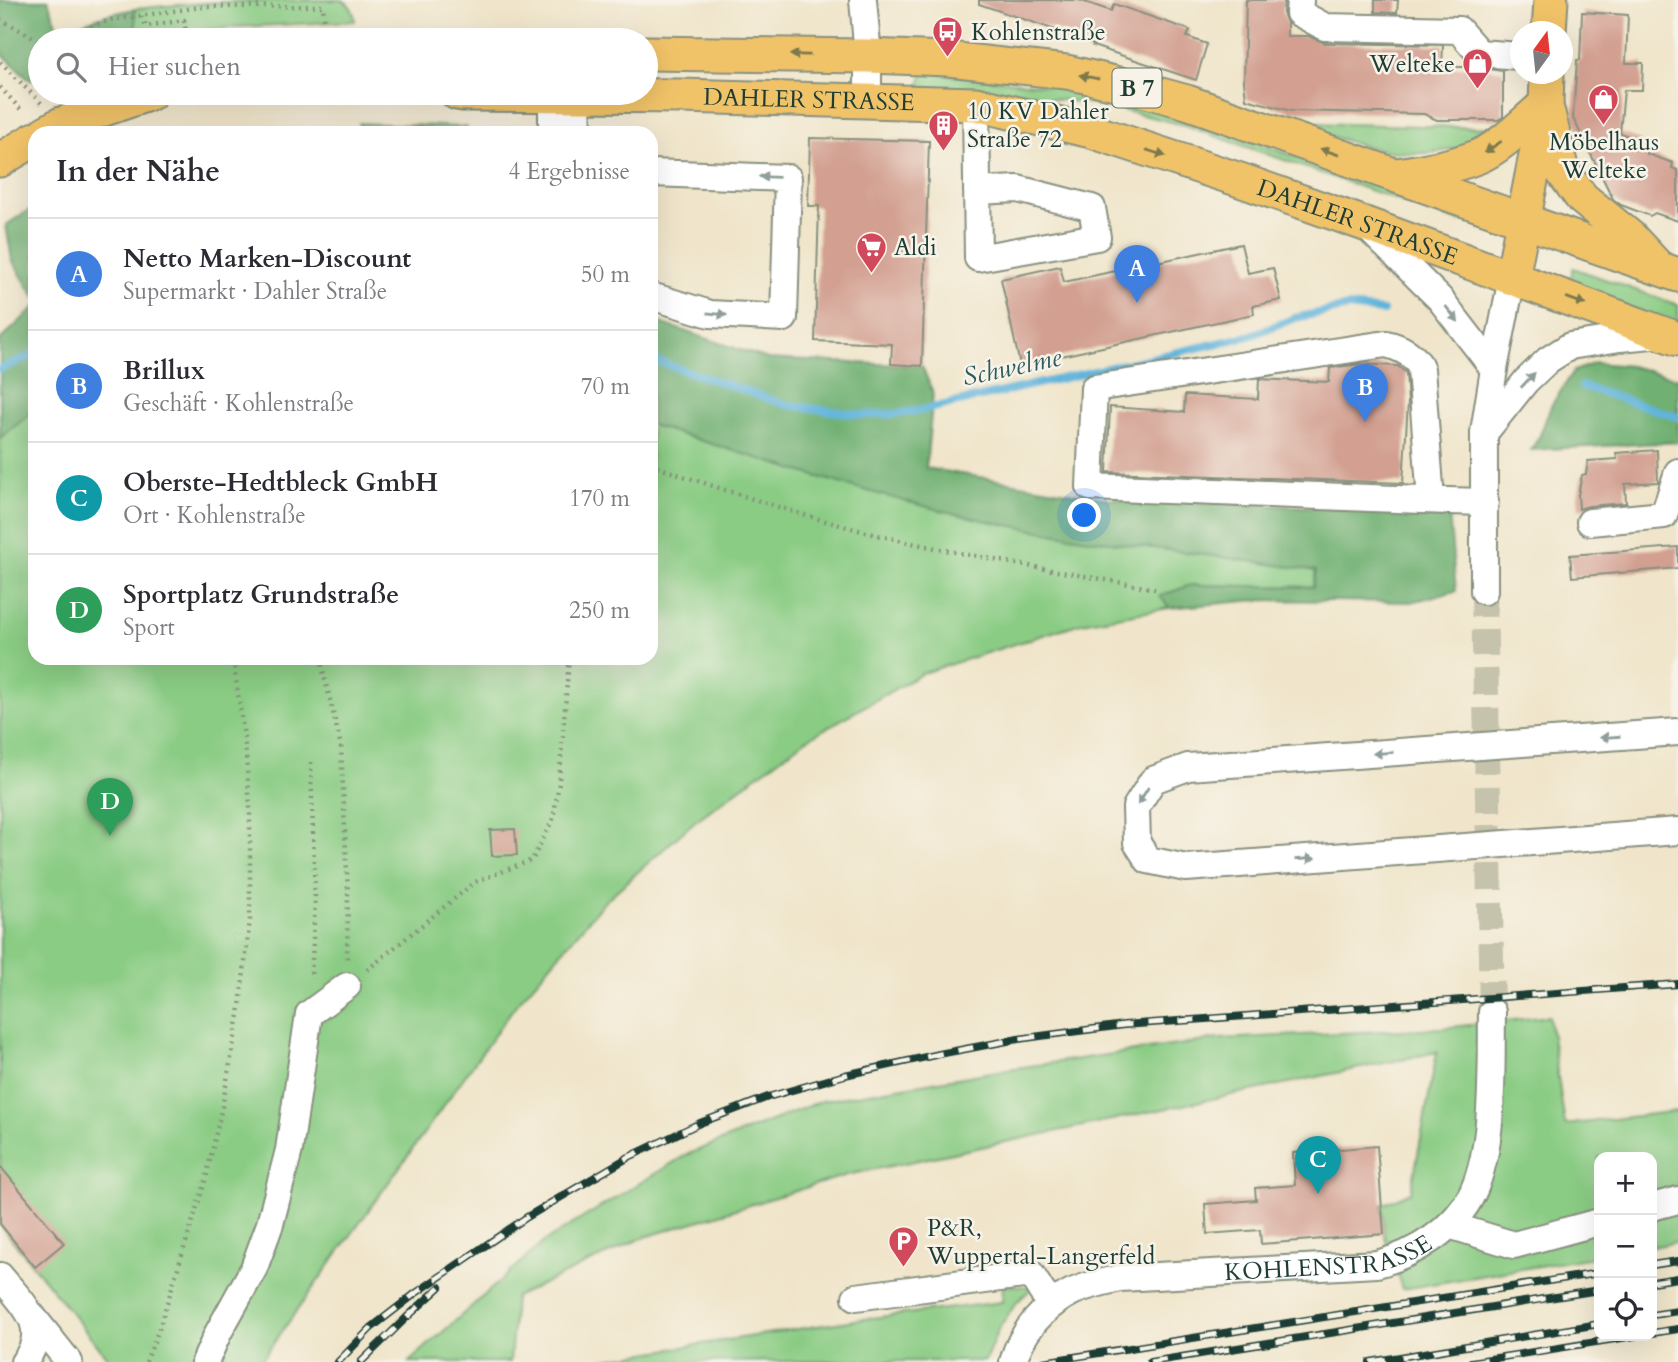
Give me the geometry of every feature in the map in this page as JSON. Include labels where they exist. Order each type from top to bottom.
[{"type":"main road","points":[[1550,21],[1551,0]]},
{"type":"main road","name":"DAHLER STRASSE","points":[[658,53],[948,59],[1053,71],[1128,86],[1187,102],[1523,220]]},
{"type":"main road","points":[[1394,175],[1433,169],[1478,157],[1495,146],[1546,89]]},
{"type":"main road","points":[[1512,278],[1546,89]]},
{"type":"main road","points":[[1546,89],[1562,171],[1582,198],[1668,272]]},
{"type":"main road","name":"DAHLER STRASSE","points":[[658,96],[976,103],[1091,131],[1365,224],[1512,278]]},
{"type":"main road","points":[[57,126],[117,105]]},
{"type":"main road","points":[[0,160],[28,143]]},
{"type":"main road","name":"B 7","points":[[1523,220],[1668,272]]},
{"type":"main road","name":"B 7","points":[[1512,278],[1671,337]]},
{"type":"street","points":[[863,0],[868,56],[868,101]]},
{"type":"street","points":[[1300,0],[1299,13],[1325,27],[1459,30],[1479,53],[1510,55]]},
{"type":"street","points":[[976,103],[977,191],[978,258],[1097,237],[1092,208],[1018,189],[977,191]]},
{"type":"street","points":[[553,126],[558,105]]},
{"type":"street","points":[[565,105],[575,126]]},
{"type":"street","points":[[658,173],[788,178],[784,318],[710,314],[658,298]]},
{"type":"street","points":[[1365,224],[1440,299],[1494,369]]},
{"type":"street","points":[[1484,591],[1485,432],[1512,278]]},
{"type":"street","points":[[1485,432],[1525,381],[1548,360],[1570,346],[1620,338],[1671,337]]},
{"type":"street","points":[[1431,500],[1421,369],[1419,363],[1399,347],[1386,344],[1094,388],[1090,487],[1431,500],[1485,502]]},
{"type":"street","points":[[1590,522],[1664,515],[1678,472]]},
{"type":"street","points":[[1678,732],[1188,767],[1153,780],[1136,807],[1137,843],[1147,860],[1186,868],[1678,831]]},
{"type":"street","points":[[205,1362],[254,1268],[270,1224],[289,1150],[309,1014],[347,986]]},
{"type":"street","name":"KOHLENSTRASSE","points":[[1015,1357],[1028,1329],[1039,1316],[1071,1293],[1091,1285],[1120,1278],[1377,1264],[1397,1259],[1432,1239],[1449,1225],[1473,1192],[1483,1159],[1491,1105],[1492,1012]]},
{"type":"street","points":[[1657,1206],[1678,1200]]},
{"type":"street","points":[[1449,1225],[1514,1245],[1594,1223]]},
{"type":"street","points":[[856,1297],[1031,1274],[1053,1304]]},
{"type":"street","points":[[0,1276],[69,1362]]},
{"type":"street","points":[[24,1362],[35,1343],[33,1317]]},
{"type":"path","points":[[87,28],[111,20],[201,7],[323,6],[325,28]]},
{"type":"path","points":[[142,16],[146,26],[184,20],[185,28]]},
{"type":"path","points":[[0,19],[28,34]]},
{"type":"path","points":[[0,62],[23,85]]},
{"type":"path","points":[[658,467],[808,515],[912,543],[1160,590]]},
{"type":"path","points":[[146,1362],[159,1329],[206,1178],[239,1014],[250,919],[250,805],[234,665]]},
{"type":"path","points":[[322,665],[341,746],[348,894],[347,986]]},
{"type":"path","points":[[347,986],[475,882],[533,860],[552,819],[559,783],[568,665]]},
{"type":"path","points":[[309,1014],[315,901],[311,762]]},
{"type":"green space","points":[[0,0],[48,0],[58,28],[28,28],[28,78],[0,52]]},
{"type":"green space","points":[[342,0],[352,8],[355,21],[226,28],[136,28],[135,9],[238,2]]},
{"type":"green space","points":[[135,9],[136,28],[68,28],[106,15]]},
{"type":"green space","points":[[923,72],[1071,88],[1152,107],[1462,214],[1460,222],[1184,125],[1097,104],[919,87]]},
{"type":"green space","points":[[359,123],[440,126],[360,126]]},
{"type":"green space","points":[[1307,123],[1496,128],[1484,143],[1442,151],[1403,153],[1352,143],[1304,127]]},
{"type":"green space","points":[[28,211],[28,286],[12,260],[6,225]]},
{"type":"green space","points":[[1573,268],[1678,305],[1678,325],[1569,286]]},
{"type":"green space","points":[[28,314],[28,416],[0,438],[0,340]]},
{"type":"green space","points":[[658,322],[768,359],[922,366],[933,393],[926,468],[1103,498],[1449,513],[1456,591],[1411,602],[1257,600],[1169,608],[1160,596],[1191,585],[1313,587],[1316,571],[1088,539],[998,523],[801,472],[658,427]]},
{"type":"green space","points":[[1595,363],[1630,366],[1678,378],[1678,442],[1531,450],[1551,406],[1574,371]]},
{"type":"green space","points":[[28,410],[28,665],[658,665],[658,427],[801,472],[998,523],[1088,539],[1316,570],[1314,587],[1191,585],[1161,596],[1169,608],[1081,623],[923,673],[804,741],[694,822],[604,902],[515,1006],[260,1362],[111,1362],[0,1225],[0,429]]},
{"type":"green space","points":[[1549,1016],[1565,1125],[1678,1111],[1678,1242],[1657,1246],[1657,1152],[1594,1152],[1594,1257],[1402,1289],[1384,1234],[1382,1205],[1411,1192],[1437,1052],[847,1175],[642,1238],[515,1297],[510,1362],[409,1362],[545,1241],[686,1155],[821,1101],[1016,1068],[1219,1039],[1442,1028]]},
{"type":"green space","points":[[1003,1285],[1033,1287],[1017,1302],[999,1328],[985,1361],[588,1362],[855,1320],[1002,1302]]},
{"type":"building","points":[[979,0],[1079,0],[1111,11],[1114,4],[1190,30],[1187,37],[1207,44],[1196,80],[979,4]]},
{"type":"building","points":[[1246,0],[1284,0],[1287,36],[1308,36],[1325,43],[1443,45],[1442,67],[1503,71],[1503,117],[1498,120],[1437,120],[1424,114],[1291,111],[1246,99]]},
{"type":"building","points":[[1375,0],[1398,0],[1397,13],[1375,12]]},
{"type":"building","points":[[1582,12],[1628,15],[1626,63],[1643,63],[1642,90],[1624,90],[1620,133],[1640,140],[1647,154],[1673,163],[1672,168],[1678,170],[1678,221],[1655,213],[1650,216],[1621,205],[1613,199],[1573,118]]},
{"type":"building","name":"Aldi","points":[[810,138],[929,141],[922,366],[891,364],[892,344],[815,341],[819,206],[808,206]]},
{"type":"building","points":[[1241,244],[1248,273],[1273,268],[1281,300],[1253,306],[1254,314],[1020,365],[1001,279],[1060,266],[1064,282]]},
{"type":"building","points":[[1360,364],[1398,366],[1406,373],[1408,402],[1403,483],[1107,472],[1110,407],[1184,412],[1185,395],[1258,399],[1259,379],[1329,382],[1330,368]]},
{"type":"building","points":[[1657,450],[1658,482],[1625,484],[1626,503],[1579,509],[1578,495],[1588,461],[1617,459],[1616,453]]},
{"type":"building","points":[[1678,547],[1678,568],[1572,577],[1570,555]]},
{"type":"building","points":[[515,829],[517,855],[492,856],[490,830]]},
{"type":"building","points":[[1377,1146],[1384,1234],[1261,1244],[1260,1230],[1207,1234],[1205,1204],[1256,1200],[1255,1188],[1295,1185],[1293,1153]]},
{"type":"building","points":[[0,1166],[64,1243],[35,1267],[0,1224]]},
{"type":"waterway","name":"Schwelme","points":[[658,361],[787,405],[862,415],[893,414],[923,410],[1249,336],[1295,318],[1348,307],[1383,311]]},
{"type":"waterway","name":"Schwelme","points":[[0,369],[28,357]]},
{"type":"waterway","name":"Schwelme","points":[[1582,386],[1678,417]]},
{"type":"tunnel","points":[[1484,591],[1492,1012]]},
{"type":"railway","points":[[338,1362],[371,1328],[416,1293],[527,1217],[629,1157],[700,1123],[768,1097],[845,1075],[1018,1039],[1124,1025],[1678,984]]},
{"type":"railway","points":[[1657,1264],[1678,1261]]},
{"type":"railway","points":[[1043,1362],[1594,1274]]},
{"type":"railway","points":[[1657,1281],[1678,1278]]},
{"type":"railway","points":[[361,1362],[440,1287]]},
{"type":"railway","points":[[1150,1362],[1594,1291]]},
{"type":"railway","points":[[1657,1314],[1678,1311]]},
{"type":"railway","points":[[1370,1362],[1594,1325]]},
{"type":"railway","points":[[1657,1332],[1678,1329]]},
{"type":"railway","points":[[1471,1362],[1603,1341]]},
{"type":"place","name":"Kohlenstraße","points":[[948,59]]},
{"type":"place","name":"Welteke","points":[[1478,91]]},
{"type":"place","name":"Möbelhaus Welteke","points":[[1604,127]]},
{"type":"place","name":"10 KV Dahler Straße 72","points":[[944,152]]},
{"type":"place","name":"Aldi","points":[[871,274]]},
{"type":"place","name":"Netto Marken-Discount","points":[[1137,303]]},
{"type":"place","name":"Brillux","points":[[1365,422]]},
{"type":"place","name":"Sportplatz Grundstraße","points":[[110,836]]},
{"type":"place","name":"Oberste-Hedtbleck GmbH","points":[[1318,1194]]},
{"type":"place","name":"P&R, Wuppertal-Langerfeld","points":[[904,1269]]}]
